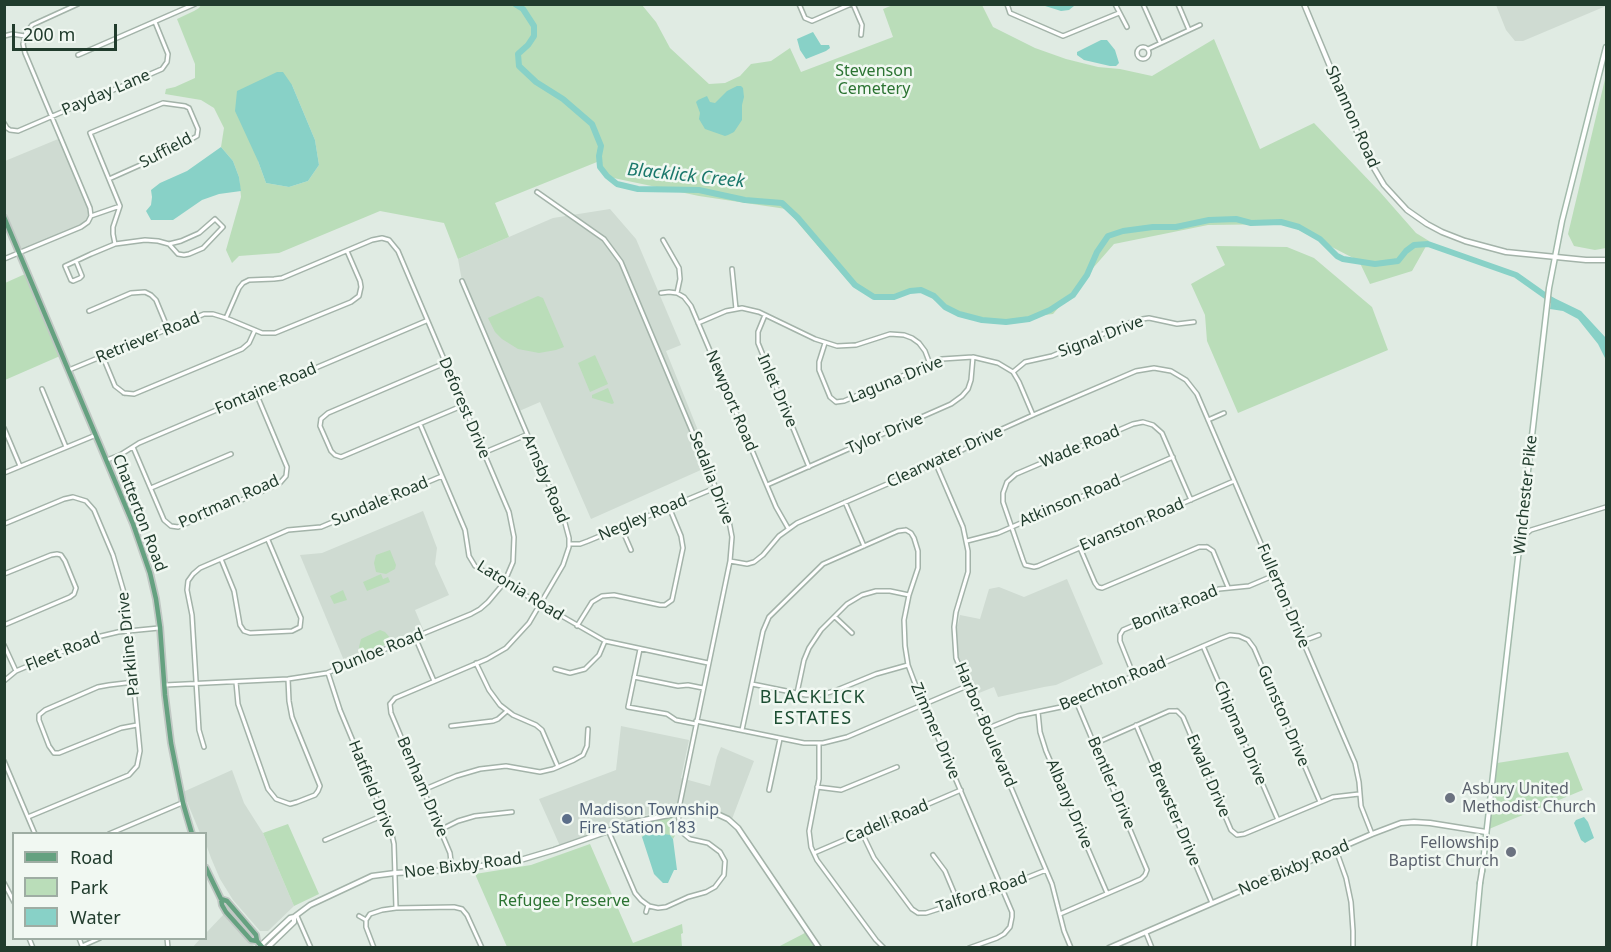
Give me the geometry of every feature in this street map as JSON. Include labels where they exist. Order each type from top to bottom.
[{"type":"main road","name":"Chatterton Road","points":[[4,217],[140,543],[153,586],[160,627],[171,743],[191,832]]},
{"type":"main road","points":[[207,870],[221,899],[227,901],[256,935],[261,946]]},
{"type":"street","points":[[4,259],[81,227],[88,222],[91,216],[90,208],[23,44],[27,30],[35,23],[78,4]]},
{"type":"street","points":[[78,55],[195,4]]},
{"type":"street","points":[[799,4],[805,18],[810,20],[852,4],[862,25],[861,34]]},
{"type":"street","points":[[1007,4],[1010,13],[1063,36],[1119,13]]},
{"type":"street","points":[[1115,4],[1127,27]]},
{"type":"street","points":[[1143,4],[1160,42]]},
{"type":"street","points":[[1178,4],[1189,30]]},
{"type":"street","name":"Shannon Road","points":[[1304,4],[1368,158],[1380,180],[1396,200],[1413,215],[1451,236],[1506,252],[1555,258],[1606,260]]},
{"type":"street","name":"Payday Lane","points":[[4,123],[7,128],[16,131],[162,69],[168,54],[155,22]]},
{"type":"street","points":[[1148,48],[1147,58],[1141,59],[1137,56],[1137,50],[1140,47],[1148,48],[1200,26]]},
{"type":"street","points":[[4,36],[12,34],[25,36]]},
{"type":"street","name":"Winchester Pike","points":[[1474,948],[1549,288],[1565,209],[1606,47]]},
{"type":"street","name":"Suffield","points":[[161,103],[189,108],[198,129],[196,135],[165,154],[109,179],[90,133],[161,103]]},
{"type":"street","points":[[109,179],[120,206],[113,226],[115,244]]},
{"type":"street","name":"Sedalia Drive","points":[[537,192],[604,239],[621,262],[728,516],[732,547],[730,561],[678,813]]},
{"type":"street","points":[[91,216],[120,206]]},
{"type":"street","points":[[76,261],[82,276],[73,281],[65,266],[76,261],[115,244],[145,240],[169,244],[192,237],[215,219],[224,226],[203,248],[189,254],[178,254],[169,244]]},
{"type":"street","name":"Deforest Drive","points":[[347,250],[382,238],[392,243],[398,251],[509,512],[514,537],[513,562],[504,583]]},
{"type":"street","points":[[661,293],[677,293],[680,276],[676,261],[663,240]]},
{"type":"street","points":[[226,318],[237,291],[243,283],[253,279],[282,278],[347,250]]},
{"type":"street","name":"Retriever Road","points":[[69,370],[204,314],[213,314],[268,333],[282,332],[351,302],[360,294],[360,281],[347,250]]},
{"type":"street","points":[[732,269],[736,309]]},
{"type":"street","name":"Arnsby Road","points":[[390,704],[395,698],[499,653],[514,640],[529,623],[563,566],[569,544],[565,523],[462,281]]},
{"type":"street","points":[[89,311],[131,293],[145,292],[156,300],[168,329]]},
{"type":"street","name":"Newport Road","points":[[677,293],[687,299],[779,513],[789,528]]},
{"type":"street","points":[[698,323],[736,309],[753,310],[825,343],[837,346],[850,346],[883,335],[904,335],[919,343],[930,364]]},
{"type":"street","name":"Inlet Drive","points":[[765,315],[758,332],[758,343],[809,466]]},
{"type":"street","name":"Signal Drive","points":[[1012,372],[1028,361],[1052,356],[1143,318],[1157,319],[1171,324],[1194,322]]},
{"type":"street","name":"Fontaine Road","points":[[107,460],[427,320]]},
{"type":"street","points":[[103,356],[115,386],[123,393],[134,394],[242,349],[249,343],[255,330]]},
{"type":"street","points":[[825,343],[819,370],[830,397],[836,402],[833,407]]},
{"type":"street","name":"Tylor Drive","points":[[767,485],[951,404],[968,389],[973,357]]},
{"type":"street","name":"Laguna Drive","points":[[836,402],[842,402],[949,358],[973,357],[998,363],[1012,372]]},
{"type":"street","points":[[445,363],[319,418],[329,447],[337,456],[346,456],[464,405]]},
{"type":"street","name":"Clearwater Drive","points":[[730,561],[747,564],[754,562],[764,555],[779,536],[789,528],[935,464],[1033,415],[1136,371],[1154,368],[1171,371]]},
{"type":"street","name":"Fullerton Drive","points":[[1171,371],[1183,377],[1194,389],[1208,420],[1355,763],[1361,806],[1372,834]]},
{"type":"street","points":[[1012,372],[1019,382],[1033,415]]},
{"type":"street","points":[[42,389],[66,447]]},
{"type":"street","points":[[121,398],[123,393]]},
{"type":"street","name":"Portman Road","points":[[151,488],[164,520],[171,526],[178,527],[279,484],[286,476],[286,464],[256,393]]},
{"type":"street","points":[[1208,420],[1224,413]]},
{"type":"street","name":"Wade Road","points":[[1012,527],[1003,498],[1005,485],[1016,474],[1133,424],[1146,422],[1158,428],[1173,457]]},
{"type":"street","name":"Latonia Road","points":[[420,424],[465,530],[471,560],[475,566],[605,641],[708,663]]},
{"type":"street","points":[[4,428],[20,466]]},
{"type":"street","points":[[483,453],[527,434]]},
{"type":"street","points":[[4,473],[96,435]]},
{"type":"street","points":[[133,447],[151,488],[231,454]]},
{"type":"street","points":[[1173,457],[1191,500]]},
{"type":"street","name":"Atkinson Road","points":[[967,540],[991,535],[1012,527],[1173,457]]},
{"type":"street","name":"Harbor Boulevard","points":[[935,464],[967,540],[968,572],[956,612],[954,637],[956,658],[1046,870],[1071,948]]},
{"type":"street","name":"Sundale Road","points":[[196,683],[192,615],[187,594],[188,582],[196,571],[292,529],[321,527],[442,476]]},
{"type":"street","name":"Evanston Road","points":[[1012,527],[1028,568],[1038,566],[1234,481]]},
{"type":"street","name":"Negley Road","points":[[569,544],[584,543],[716,488]]},
{"type":"street","name":"Parkline Drive","points":[[4,524],[73,497],[83,499],[94,510],[113,555],[125,596],[140,751],[134,771],[126,776],[28,817]]},
{"type":"street","points":[[742,730],[763,631],[769,616],[823,564],[864,546],[845,502]]},
{"type":"street","points":[[578,626],[592,602],[602,596],[614,595],[670,606],[683,548],[681,536],[669,507]]},
{"type":"street","points":[[1521,538],[1531,530],[1606,507]]},
{"type":"street","points":[[1522,525],[1531,530]]},
{"type":"street","points":[[621,527],[631,550]]},
{"type":"street","name":"Zimmer Drive","points":[[864,546],[907,528],[914,538],[918,551],[918,568],[904,620],[908,665],[1012,912],[1010,927],[1001,937],[969,948]]},
{"type":"street","points":[[221,559],[234,591],[242,630],[250,633],[292,631],[302,628],[301,618],[268,539]]},
{"type":"street","points":[[1207,547],[1209,542]]},
{"type":"street","points":[[1080,548],[1098,589],[1199,547],[1207,547],[1213,551],[1228,587]]},
{"type":"street","points":[[4,574],[59,554],[69,568],[75,584],[75,591],[68,598],[4,625]]},
{"type":"street","name":"Bonita Road","points":[[1134,676],[1121,645],[1120,635],[1123,630],[1211,592],[1228,587],[1253,585],[1275,575]]},
{"type":"street","name":"Dunloe Road","points":[[165,685],[288,679],[328,673],[471,614],[488,602],[504,583]]},
{"type":"street","points":[[797,693],[809,648],[821,630],[835,616],[855,599],[871,592],[890,591],[909,595]]},
{"type":"street","points":[[835,616],[852,633]]},
{"type":"street","name":"Fleet Road","points":[[4,681],[16,671],[97,637],[129,630],[160,627]]},
{"type":"street","points":[[1115,633],[1120,635]]},
{"type":"street","points":[[1303,641],[1319,635]]},
{"type":"street","name":"Beechton Road","points":[[986,729],[1018,716],[1054,709],[1076,701],[1226,636],[1239,636]]},
{"type":"street","name":"Gunston Drive","points":[[1239,636],[1248,640],[1254,648],[1320,802]]},
{"type":"street","points":[[416,637],[434,681]]},
{"type":"street","points":[[555,669],[570,673],[585,669],[599,655],[605,641]]},
{"type":"street","points":[[4,645],[16,671]]},
{"type":"street","name":"Chipman Drive","points":[[1203,646],[1278,820]]},
{"type":"street","points":[[640,649],[628,707],[667,714],[676,720],[742,730],[804,743],[819,744],[847,737],[967,686]]},
{"type":"street","points":[[476,663],[493,698],[507,711],[542,730],[558,767]]},
{"type":"street","points":[[752,684],[811,695],[827,693],[876,674],[908,665]]},
{"type":"street","name":"Hatfield Drive","points":[[328,673],[340,710],[394,844],[396,908]]},
{"type":"street","points":[[634,677],[678,686],[703,688]]},
{"type":"street","points":[[236,682],[236,698],[268,789],[276,799],[294,803],[315,795],[319,790],[319,782],[292,717],[288,679]]},
{"type":"street","points":[[134,682],[102,686],[45,710],[39,715],[40,725],[54,753],[63,752],[121,728],[137,725]]},
{"type":"street","points":[[196,683],[199,730],[204,747]]},
{"type":"street","name":"Bentler Drive","points":[[1076,701],[1148,875],[1107,893]]},
{"type":"street","points":[[385,702],[390,704]]},
{"type":"street","name":"Benham Drive","points":[[390,704],[391,712],[450,853],[452,870]]},
{"type":"street","name":"Ewald Drive","points":[[1136,725],[1178,709],[1231,830],[1237,835],[1339,795],[1359,794]]},
{"type":"street","points":[[451,726],[493,721],[507,711]]},
{"type":"street","name":"Albany Drive","points":[[1038,712],[1040,732],[1046,751],[1107,893]]},
{"type":"street","points":[[1094,744],[1136,725]]},
{"type":"street","name":"Brewster Drive","points":[[1136,725],[1212,903]]},
{"type":"street","points":[[423,790],[480,769],[506,766],[540,772],[558,767],[583,755],[587,746],[588,729]]},
{"type":"street","points":[[769,790],[780,738]]},
{"type":"street","points":[[819,744],[820,766],[809,831],[811,847],[884,948]]},
{"type":"street","points":[[4,761],[34,832]]},
{"type":"street","points":[[817,787],[834,790],[847,789],[897,767]]},
{"type":"street","name":"Cadell Road","points":[[814,854],[961,790]]},
{"type":"street","points":[[113,832],[183,803]]},
{"type":"street","name":"Noe Bixby Road","points":[[261,946],[290,918],[312,904],[363,880],[395,873],[452,870],[527,859],[634,822],[694,810],[723,816],[744,835],[819,948]]},
{"type":"street","points":[[440,830],[475,816],[512,812]]},
{"type":"street","points":[[608,830],[633,888],[641,900],[653,908],[666,907],[687,897],[706,892],[715,887],[724,876],[725,866],[720,852],[708,843],[684,834],[680,828],[678,813]]},
{"type":"street","points":[[325,840],[384,815]]},
{"type":"street","name":"Noe Bixby Road","points":[[1108,948],[1401,823],[1430,823],[1486,832]]},
{"type":"street","points":[[121,828],[122,832]]},
{"type":"street","name":"Talford Road","points":[[862,833],[872,855],[917,914],[1002,888],[1046,870]]},
{"type":"street","points":[[1234,840],[1237,835]]},
{"type":"street","points":[[1336,850],[1346,878],[1351,902],[1353,948]]},
{"type":"street","points":[[933,855],[945,871],[958,902]]},
{"type":"street","points":[[4,884],[12,898]]},
{"type":"street","points":[[1060,914],[1107,893]]},
{"type":"street","points":[[646,912],[648,905]]},
{"type":"street","points":[[374,948],[366,927],[366,920],[372,913],[396,908],[450,906],[465,912],[470,918],[482,948]]},
{"type":"street","points":[[296,916],[311,948]]},
{"type":"street","points":[[359,916],[366,920]]},
{"type":"street","points":[[1145,932],[1152,948]]},
{"type":"street","points":[[83,947],[98,940]]},
{"type":"shaded area","points":[[1606,4],[1606,6],[1523,41],[1515,41],[1506,30],[1496,5]]},
{"type":"shaded area","points":[[63,137],[93,210],[91,221],[85,228],[22,254],[5,210],[5,161]]},
{"type":"shaded area","points":[[610,209],[636,239],[681,345],[666,351],[712,465],[591,519],[540,402],[517,412],[462,281],[458,259],[553,218]]},
{"type":"shaded area","points":[[423,511],[437,548],[435,564],[449,595],[415,610],[423,629],[345,663],[300,555],[322,553]]},
{"type":"shaded area","points":[[1067,579],[1103,664],[1056,685],[998,697],[994,687],[974,695],[958,654],[956,627],[960,615],[980,619],[989,589],[999,587],[1024,597]]},
{"type":"shaded area","points":[[621,726],[689,740],[681,778],[710,786],[721,747],[754,761],[732,819],[709,809],[684,807],[646,815],[560,846],[539,799],[616,770]]},
{"type":"shaded area","points":[[232,770],[244,803],[263,833],[294,906],[268,931],[260,931],[233,900],[220,879],[207,847],[207,832],[200,832],[183,792]]},
{"type":"shaded area","points":[[224,914],[255,947],[192,948],[199,940],[207,940],[207,932]]},
{"type":"green space","name":"Stevenson Cemetery","points":[[201,5],[642,5],[656,22],[670,48],[709,84],[725,83],[740,76],[751,64],[771,61],[790,48],[801,72],[893,37],[883,9],[893,5],[982,5],[993,27],[1035,48],[1098,67],[1152,76],[1214,39],[1260,149],[1314,123],[1416,233],[1429,241],[1412,271],[1370,284],[1359,261],[1287,224],[1208,225],[1114,244],[1053,314],[996,321],[949,311],[921,290],[874,297],[848,281],[786,209],[699,196],[604,176],[597,162],[495,203],[509,237],[458,259],[444,223],[380,211],[279,253],[239,256],[232,263],[226,250],[241,197],[239,177],[233,161],[221,147],[224,128],[214,108],[201,100],[165,94],[166,89],[195,78],[195,64],[177,19]],"holes":[[[292,85],[315,140],[319,165],[308,181],[289,187],[266,183],[258,161]]]},
{"type":"green space","points":[[1606,75],[1606,248],[1595,250],[1574,246],[1568,234]]},
{"type":"green space","points":[[1216,246],[1287,247],[1314,258],[1372,307],[1388,350],[1238,413],[1207,341],[1205,315],[1191,284],[1225,265]]},
{"type":"green space","points":[[25,274],[60,356],[5,380],[5,283]]},
{"type":"green space","points":[[538,296],[543,298],[564,347],[539,353],[518,349],[495,332],[488,318]]},
{"type":"green space","points":[[595,355],[608,384],[590,392],[578,363]]},
{"type":"green space","points":[[608,388],[614,403],[592,398],[592,395]]},
{"type":"green space","points":[[390,550],[396,565],[395,569],[386,574],[376,572],[374,563],[376,555]]},
{"type":"green space","points":[[381,574],[383,579],[388,577],[390,582],[367,591],[363,582]]},
{"type":"green space","points":[[343,590],[347,600],[334,604],[330,596]]},
{"type":"green space","points":[[380,630],[393,641],[361,656],[359,647],[361,639]]},
{"type":"green space","points":[[1568,752],[1583,790],[1489,829],[1497,763]]},
{"type":"green space","points":[[672,817],[677,832],[673,839],[670,835],[646,834],[642,837],[637,825]]},
{"type":"green space","points":[[288,824],[319,894],[294,906],[263,833]]},
{"type":"green space","name":"Refugee Preserve","points":[[590,844],[633,943],[682,924],[682,947],[507,947],[475,874],[531,865]]},
{"type":"green space","points":[[806,932],[817,947],[776,948],[803,934]]},
{"type":"water","points":[[1042,5],[1085,5],[1061,11]]},
{"type":"water","points":[[813,32],[821,45],[829,45],[830,48],[806,59],[797,39]]},
{"type":"water","points":[[1101,40],[1107,40],[1115,50],[1119,63],[1116,66],[1084,60],[1077,55],[1077,52]]},
{"type":"water","points":[[277,72],[283,72],[292,85],[315,140],[319,165],[308,181],[289,187],[266,183],[235,111],[237,91]]},
{"type":"water","points":[[737,86],[743,88],[744,97],[742,120],[734,132],[725,136],[705,129],[699,119],[700,113],[696,102],[707,96],[710,102],[715,103],[727,91]]},
{"type":"water","points":[[221,147],[233,161],[241,191],[219,194],[202,200],[173,220],[151,220],[146,211],[151,205],[151,190],[160,183],[187,171]]},
{"type":"water","points":[[1552,297],[1581,311],[1606,338],[1606,360],[1598,344],[1578,319],[1563,311],[1550,309]]},
{"type":"water","points":[[1584,817],[1594,838],[1585,843],[1581,840],[1574,823]]},
{"type":"water","points":[[646,834],[670,835],[673,839],[677,870],[674,870],[668,883],[663,883],[654,874],[642,837]]},
{"type":"waterway","name":"Blacklick Creek","points":[[515,4],[523,9],[534,26],[534,36],[518,54],[519,66],[536,82],[563,99],[592,124],[601,146],[600,167],[607,176],[617,184],[638,189],[699,190],[745,200],[782,203],[798,218],[855,285],[874,297],[894,297],[921,290],[934,296],[945,307],[959,314],[982,320],[1006,322],[1029,319],[1050,310],[1073,295],[1087,275],[1097,252],[1108,236],[1123,231],[1153,227],[1176,227],[1209,220],[1236,219],[1251,223],[1281,222],[1299,227],[1320,239],[1343,259],[1375,264],[1398,261],[1414,245],[1428,244],[1516,275],[1557,304]]},
{"type":"place","name":"Asbury United Methodist Church","points":[[1450,798]]},
{"type":"place","name":"Madison Township Fire Station 183","points":[[567,819]]},
{"type":"place","name":"Fellowship Baptist Church","points":[[1511,852]]},
{"type":"district","name":"BLACKLICK ESTATES","points":[[813,708]]}]
